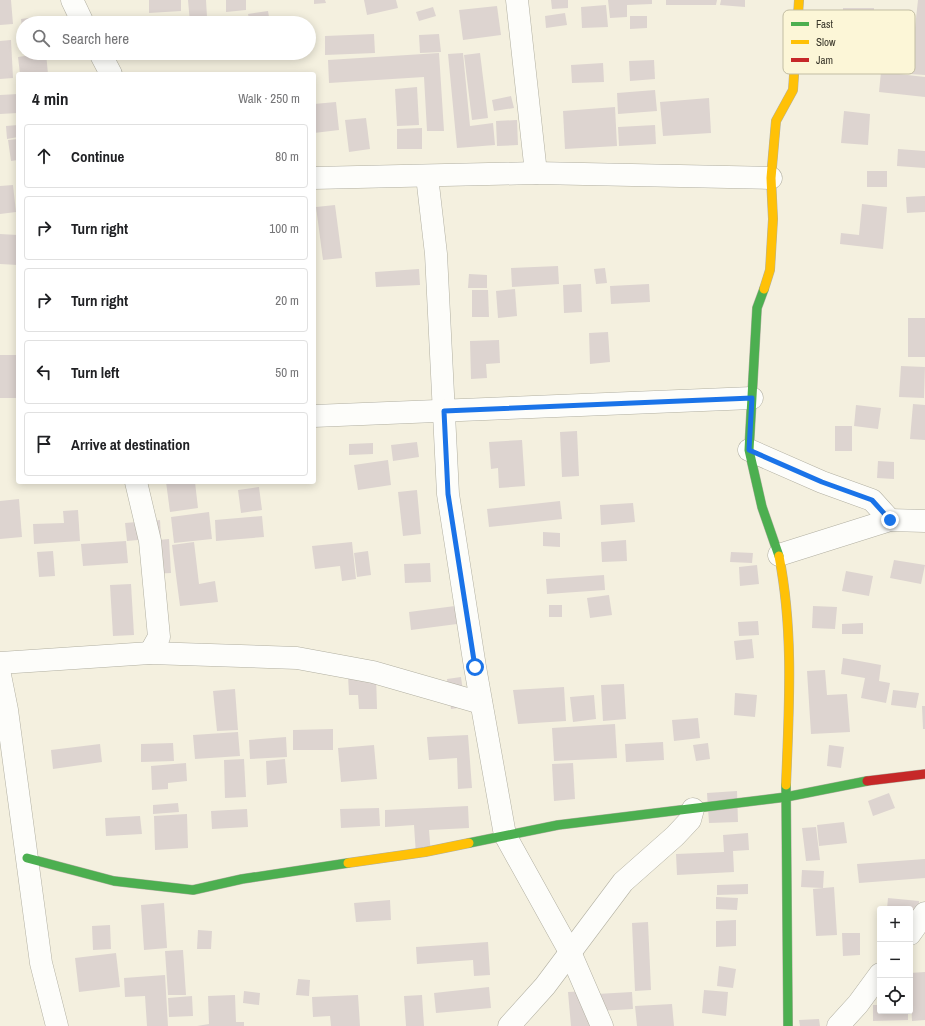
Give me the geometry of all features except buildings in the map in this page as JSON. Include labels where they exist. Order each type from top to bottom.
[{"type":"street","points":[[72,0],[80,16]]},
{"type":"street","points":[[517,0],[536,173]]},
{"type":"street","points":[[798,10],[799,0]]},
{"type":"street","points":[[104,60],[110,72]]},
{"type":"street","points":[[788,1026],[786,798],[790,658],[785,586],[779,555],[762,507],[749,450],[758,308],[770,270],[773,219],[771,178],[776,121],[793,90],[794,74]]},
{"type":"street","points":[[316,178],[536,173],[771,178]]},
{"type":"street","points":[[427,176],[436,254],[448,494],[481,703],[505,836],[570,952],[602,1026]]},
{"type":"street","points":[[316,416],[752,398]]},
{"type":"street","points":[[749,450],[822,482],[872,500],[890,520]]},
{"type":"street","points":[[136,484],[150,541],[159,637],[150,653]]},
{"type":"street","points":[[779,555],[890,520],[925,521]]},
{"type":"street","points":[[0,663],[150,653],[297,658],[373,672],[481,703]]},
{"type":"street","points":[[0,675],[41,963],[57,1026]]},
{"type":"street","points":[[27,858],[114,881],[193,890],[242,879],[424,852],[558,825],[786,798],[880,778],[925,774]]},
{"type":"street","points":[[509,1026],[545,986],[623,882],[675,836],[690,820],[693,809]]},
{"type":"street","points":[[913,930],[925,914]]},
{"type":"street","points":[[838,1026],[858,1004],[877,978]]},
{"type":"traffic: fast","points":[[764,289],[757,308],[749,450],[762,507],[779,556]]},
{"type":"traffic: fast","points":[[469,843],[558,825],[786,797],[867,781]]},
{"type":"traffic: fast","points":[[786,785],[788,1026]]},
{"type":"traffic: fast","points":[[27,858],[114,881],[193,890],[242,879],[348,863]]},
{"type":"traffic: slow","points":[[798,10],[799,0]]},
{"type":"traffic: slow","points":[[764,289],[770,270],[773,219],[771,178],[776,121],[793,90],[794,74]]},
{"type":"traffic: slow","points":[[779,556],[784,585],[789,642],[786,785]]},
{"type":"traffic: slow","points":[[348,863],[425,852],[469,843]]},
{"type":"traffic: jam","points":[[867,781],[925,774]]},
{"type":"route","points":[[475,667],[448,494],[444,411],[752,398],[749,450],[822,482],[872,500],[890,520]]}]
